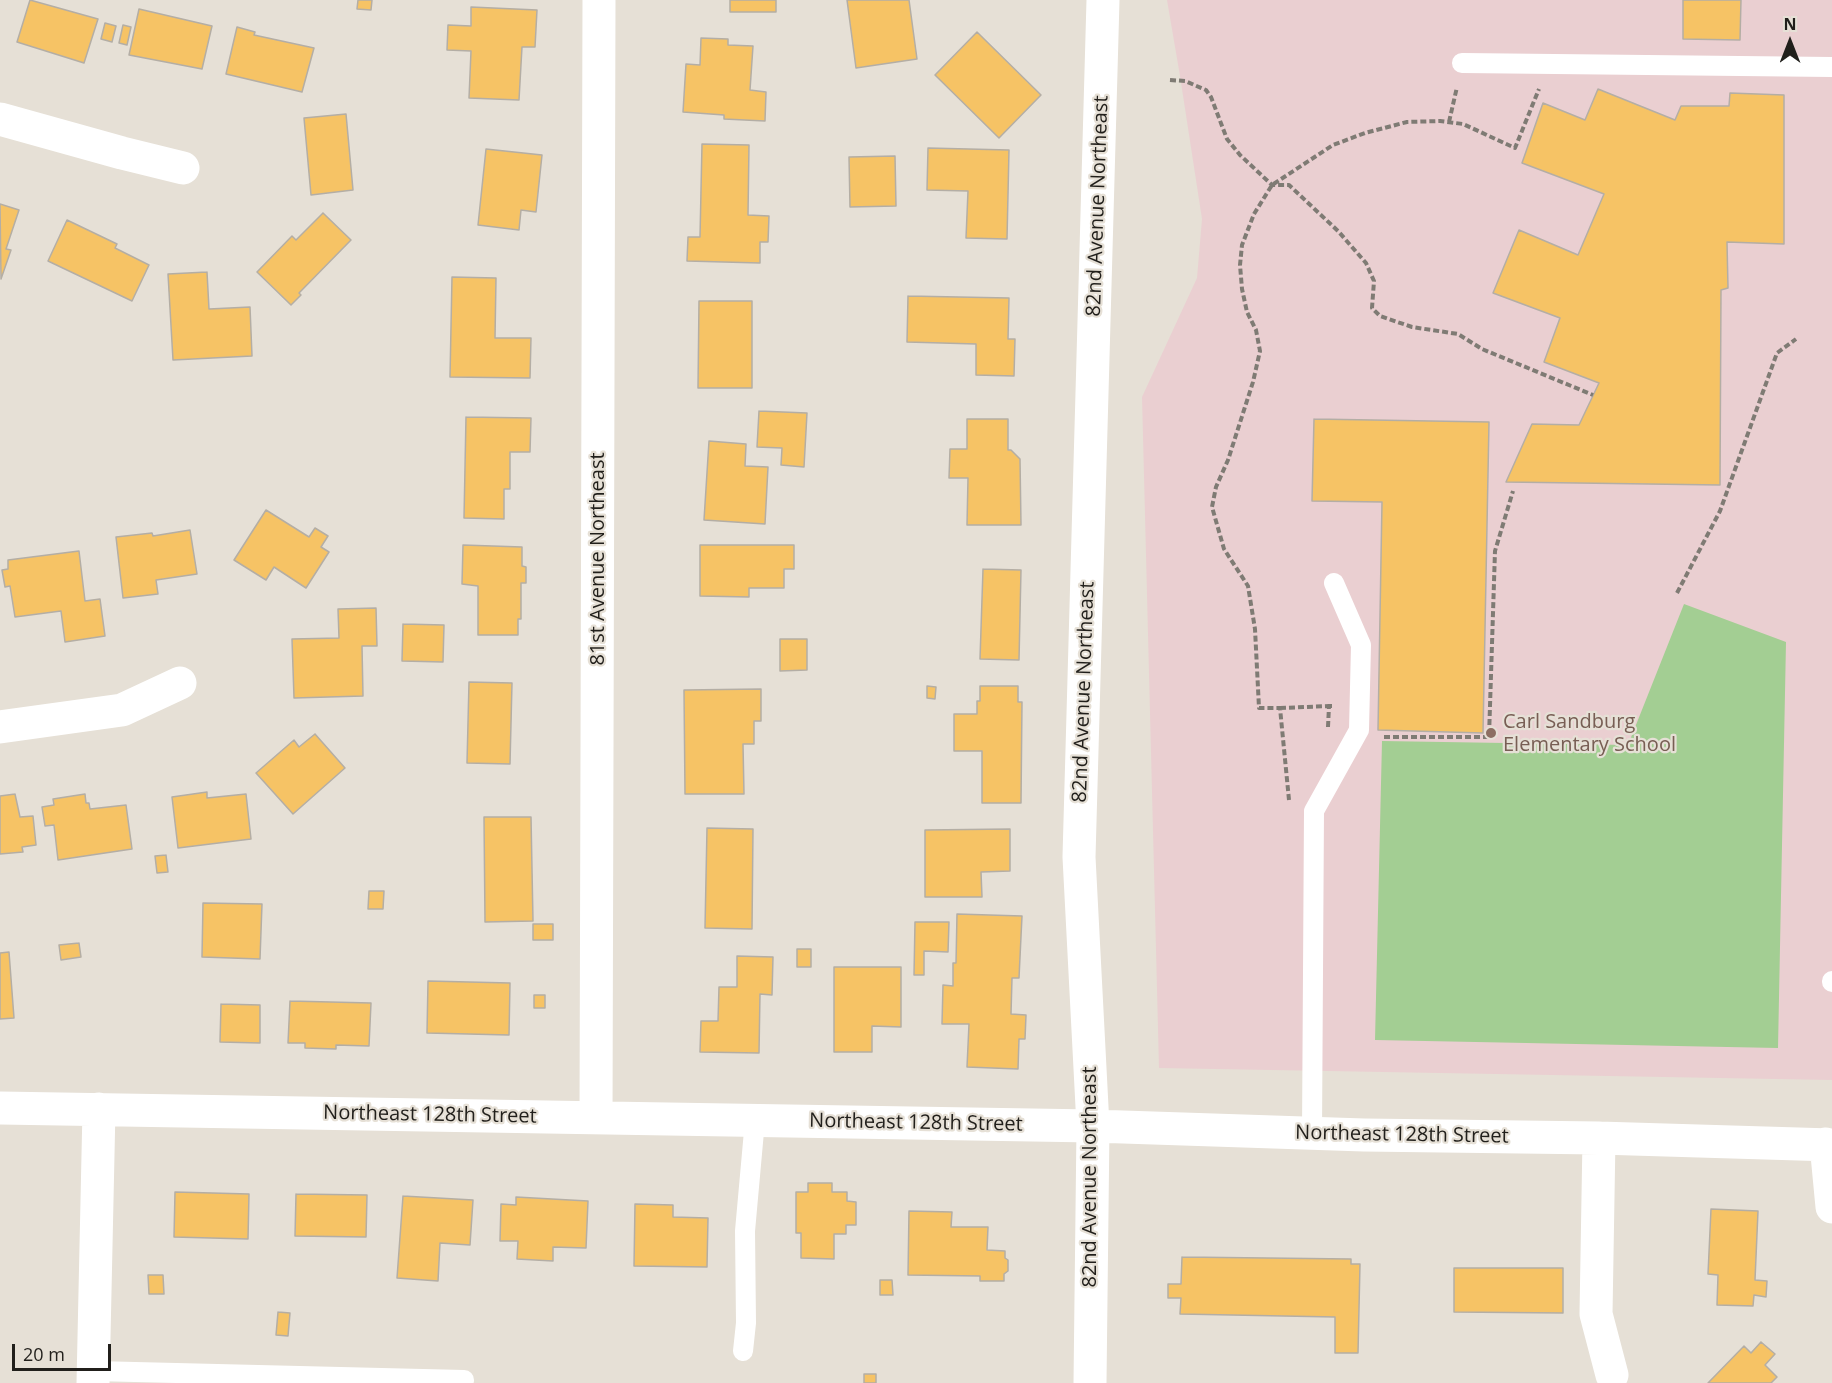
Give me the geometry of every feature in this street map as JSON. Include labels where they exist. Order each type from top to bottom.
[{"type":"street","name":"81st Avenue Northeast","points":[[596,1118],[599,0]]},
{"type":"street","name":"82nd Avenue Northeast","points":[[1090,1383],[1093,1126],[1079,857],[1103,0]]},
{"type":"street","points":[[0,119],[183,168]]},
{"type":"street","points":[[0,727],[122,710],[180,683]]},
{"type":"street","name":"Northeast 128th Street","points":[[0,1108],[1093,1126],[1829,1145]]},
{"type":"street","points":[[93,1377],[99,1109]]},
{"type":"street","points":[[1599,1138],[1596,1314],[1612,1375]]},
{"type":"street","points":[[1829,1145],[1832,1207]]},
{"type":"lane","points":[[1462,63],[1832,67]]},
{"type":"lane","points":[[1312,1133],[1314,811],[1355,740],[1359,730],[1360,707],[1361,645],[1334,583]]},
{"type":"lane","points":[[743,1351],[746,1323],[745,1231],[755,1120]]},
{"type":"lane","points":[[93,1377],[464,1380]]},
{"type":"path","points":[[1449,122],[1462,63]]},
{"type":"path","points":[[1513,491],[1495,550],[1489,737],[1374,737],[1373,708],[1329,706],[1259,708],[1255,629],[1248,586],[1224,549],[1212,507],[1216,487],[1228,460],[1253,382],[1260,351],[1257,330],[1247,312],[1240,265],[1242,245],[1254,214],[1272,185],[1332,145],[1407,122],[1463,124],[1515,148],[1550,63]]},
{"type":"path","points":[[1170,80],[1185,81],[1206,90],[1211,97],[1227,139],[1239,155],[1272,185],[1289,185],[1338,231],[1366,263],[1374,281],[1372,308],[1380,316],[1412,327],[1458,334],[1482,349],[1593,395]]},
{"type":"path","points":[[1677,593],[1720,511],[1776,352],[1796,339]]},
{"type":"path","points":[[1328,738],[1329,706]]},
{"type":"path","points":[[1280,708],[1290,811]]},
{"type":"shaded area","name":"Carl Sandburg Elementary School","points":[[1167,0],[1832,0],[1832,1080],[1159,1068],[1142,397],[1197,278],[1202,219]]},
{"type":"green space","points":[[1684,604],[1786,642],[1778,1048],[1375,1040],[1382,741],[1628,745]]},
{"type":"building","points":[[30,0],[98,19],[84,63],[17,42]]},
{"type":"building","points":[[358,0],[372,0],[371,10],[357,9]]},
{"type":"building","points":[[730,0],[776,0],[776,12],[730,12]]},
{"type":"building","points":[[847,0],[909,0],[917,59],[856,68]]},
{"type":"building","points":[[1683,0],[1741,0],[1740,40],[1683,39]]},
{"type":"building","points":[[471,7],[537,10],[535,47],[522,47],[519,100],[469,98],[471,51],[447,50],[448,25],[471,26]]},
{"type":"building","points":[[139,9],[212,26],[202,69],[129,55]]},
{"type":"building","points":[[105,23],[116,26],[112,42],[101,39]]},
{"type":"building","points":[[123,25],[131,27],[127,45],[119,43]]},
{"type":"building","points":[[237,27],[255,32],[254,35],[314,48],[302,92],[226,74]]},
{"type":"building","points":[[977,32],[1041,95],[999,138],[935,75]]},
{"type":"building","points":[[701,38],[728,39],[728,45],[753,46],[750,90],[766,92],[765,121],[724,119],[724,115],[683,112],[686,64],[700,65]]},
{"type":"building","points":[[1598,89],[1675,120],[1681,106],[1729,106],[1730,93],[1784,95],[1784,244],[1727,242],[1728,288],[1721,290],[1720,485],[1506,482],[1532,424],[1579,425],[1599,383],[1544,362],[1560,318],[1493,293],[1519,230],[1578,255],[1604,194],[1522,163],[1543,103],[1585,120]]},
{"type":"building","points":[[346,114],[353,190],[311,195],[304,118]]},
{"type":"building","points":[[702,144],[749,145],[748,215],[769,216],[768,242],[760,242],[760,263],[687,261],[688,237],[700,237]]},
{"type":"building","points":[[928,148],[1009,150],[1007,239],[966,238],[968,191],[927,190]]},
{"type":"building","points":[[486,149],[542,155],[536,212],[521,210],[519,230],[478,225]]},
{"type":"building","points":[[895,156],[896,206],[850,207],[849,157]]},
{"type":"building","points":[[0,204],[19,210],[6,249],[11,250],[1,279]]},
{"type":"building","points":[[323,213],[351,240],[299,293],[301,295],[291,305],[257,272],[292,236],[296,240]]},
{"type":"building","points":[[67,220],[117,244],[115,248],[149,265],[132,301],[48,261]]},
{"type":"building","points":[[207,272],[209,309],[250,307],[252,356],[173,360],[168,274]]},
{"type":"building","points":[[452,277],[496,278],[495,338],[531,338],[530,378],[450,377]]},
{"type":"building","points":[[908,296],[1009,298],[1008,339],[1015,339],[1014,376],[976,375],[976,344],[907,342]]},
{"type":"building","points":[[699,301],[752,301],[752,388],[698,388]]},
{"type":"building","points":[[759,411],[807,413],[804,467],[781,465],[782,448],[757,447]]},
{"type":"building","points":[[466,417],[531,418],[530,452],[510,452],[510,489],[504,489],[504,519],[464,518]]},
{"type":"building","points":[[967,419],[1008,419],[1008,450],[1020,459],[1021,525],[967,525],[968,478],[949,478],[950,449],[967,449]]},
{"type":"building","points":[[1314,419],[1489,422],[1483,733],[1378,730],[1382,502],[1312,501]]},
{"type":"building","points":[[709,441],[746,444],[745,466],[768,467],[765,524],[704,520]]},
{"type":"building","points":[[266,510],[309,537],[315,528],[328,536],[321,547],[329,552],[306,588],[274,567],[266,580],[234,560]]},
{"type":"building","points":[[190,530],[197,574],[156,580],[158,594],[123,598],[116,537],[152,533],[153,536]]},
{"type":"building","points":[[463,545],[522,547],[522,566],[526,567],[526,583],[521,583],[521,619],[518,619],[518,635],[478,635],[478,586],[462,584]]},
{"type":"building","points":[[700,545],[794,545],[794,569],[784,569],[784,588],[749,588],[749,597],[700,596]]},
{"type":"building","points":[[79,551],[85,601],[100,599],[105,636],[65,642],[61,611],[15,617],[10,586],[5,587],[2,570],[8,569],[8,560]]},
{"type":"building","points":[[983,569],[1021,570],[1019,660],[980,659]]},
{"type":"building","points":[[376,608],[377,646],[362,646],[363,696],[294,698],[292,639],[339,638],[338,609]]},
{"type":"building","points":[[403,624],[444,625],[443,662],[402,661]]},
{"type":"building","points":[[780,639],[807,639],[807,670],[780,671]]},
{"type":"building","points":[[469,682],[512,683],[510,764],[467,763]]},
{"type":"building","points":[[927,686],[936,687],[935,699],[927,698]]},
{"type":"building","points":[[980,686],[1018,686],[1018,702],[1022,702],[1021,803],[982,803],[982,751],[954,751],[954,714],[977,714]]},
{"type":"building","points":[[761,689],[761,721],[754,721],[754,744],[743,744],[744,794],[685,794],[684,690]]},
{"type":"building","points":[[315,734],[345,768],[293,814],[256,773],[294,740],[299,747]]},
{"type":"building","points":[[207,792],[207,798],[246,794],[251,839],[178,848],[172,797]]},
{"type":"building","points":[[15,794],[20,817],[33,816],[36,845],[22,847],[23,852],[0,854],[0,796]]},
{"type":"building","points":[[85,794],[86,803],[89,803],[90,809],[126,805],[132,849],[58,860],[54,825],[45,826],[42,807],[54,805],[53,799]]},
{"type":"building","points":[[484,817],[531,817],[533,921],[485,922]]},
{"type":"building","points":[[707,828],[753,829],[752,929],[705,928]]},
{"type":"building","points":[[1010,829],[1010,871],[981,872],[982,897],[925,897],[925,830]]},
{"type":"building","points":[[166,855],[168,872],[157,873],[155,856]]},
{"type":"building","points":[[369,891],[384,891],[383,909],[368,909]]},
{"type":"building","points":[[203,903],[262,904],[260,959],[202,957]]},
{"type":"building","points":[[957,914],[1022,916],[1019,978],[1012,978],[1011,1014],[1026,1015],[1025,1039],[1019,1039],[1018,1069],[967,1067],[969,1024],[942,1024],[943,985],[953,986]]},
{"type":"building","points":[[915,922],[949,922],[948,952],[924,951],[924,975],[914,975]]},
{"type":"building","points":[[533,924],[553,924],[553,940],[533,940]]},
{"type":"building","points":[[79,943],[81,957],[61,960],[59,945]]},
{"type":"building","points":[[797,949],[811,949],[811,967],[797,967]]},
{"type":"building","points":[[9,952],[14,1018],[0,1019],[0,953]]},
{"type":"building","points":[[737,956],[773,957],[772,995],[760,994],[759,1053],[700,1052],[701,1021],[718,1021],[719,987],[737,987]]},
{"type":"building","points":[[834,967],[901,967],[901,1027],[872,1026],[872,1052],[834,1052]]},
{"type":"building","points":[[428,981],[510,983],[509,1035],[427,1033]]},
{"type":"building","points":[[534,995],[545,995],[545,1008],[534,1008]]},
{"type":"building","points":[[290,1001],[371,1003],[369,1046],[336,1045],[336,1049],[305,1048],[305,1043],[288,1043]]},
{"type":"building","points":[[221,1004],[260,1005],[260,1043],[220,1042]]},
{"type":"building","points":[[808,1183],[832,1183],[832,1192],[847,1192],[847,1201],[856,1202],[856,1225],[846,1225],[846,1234],[834,1234],[834,1259],[801,1258],[801,1233],[796,1233],[796,1192],[808,1192]]},
{"type":"building","points":[[175,1192],[249,1194],[248,1239],[174,1237]]},
{"type":"building","points":[[296,1194],[367,1195],[366,1237],[295,1236]]},
{"type":"building","points":[[403,1196],[473,1200],[470,1245],[440,1243],[438,1281],[397,1278]]},
{"type":"building","points":[[516,1197],[588,1201],[586,1248],[553,1247],[553,1261],[517,1259],[518,1241],[500,1241],[501,1204],[516,1205]]},
{"type":"building","points":[[635,1204],[673,1205],[673,1217],[708,1218],[707,1267],[634,1266]]},
{"type":"building","points":[[1711,1209],[1758,1211],[1755,1280],[1767,1281],[1766,1297],[1754,1295],[1753,1306],[1717,1305],[1718,1275],[1708,1274]]},
{"type":"building","points":[[909,1211],[952,1212],[951,1227],[988,1227],[987,1250],[1005,1251],[1005,1258],[1008,1260],[1008,1271],[1004,1274],[1004,1281],[980,1281],[980,1276],[908,1275]]},
{"type":"building","points":[[1182,1257],[1351,1259],[1351,1264],[1360,1264],[1358,1353],[1335,1353],[1335,1317],[1180,1314],[1181,1298],[1168,1298],[1168,1284],[1181,1284]]},
{"type":"building","points":[[1454,1268],[1563,1268],[1563,1313],[1454,1312]]},
{"type":"building","points":[[148,1275],[163,1275],[164,1294],[149,1294]]},
{"type":"building","points":[[880,1280],[892,1280],[893,1295],[880,1295]]},
{"type":"building","points":[[278,1312],[290,1313],[288,1336],[276,1335]]},
{"type":"building","points":[[1761,1342],[1775,1354],[1765,1365],[1777,1377],[1771,1383],[1708,1383],[1744,1346],[1751,1353]]},
{"type":"building","points":[[864,1374],[876,1374],[876,1383],[864,1383]]},
{"type":"place","name":"Carl Sandburg Elementary School","points":[[1491,733]]}]
